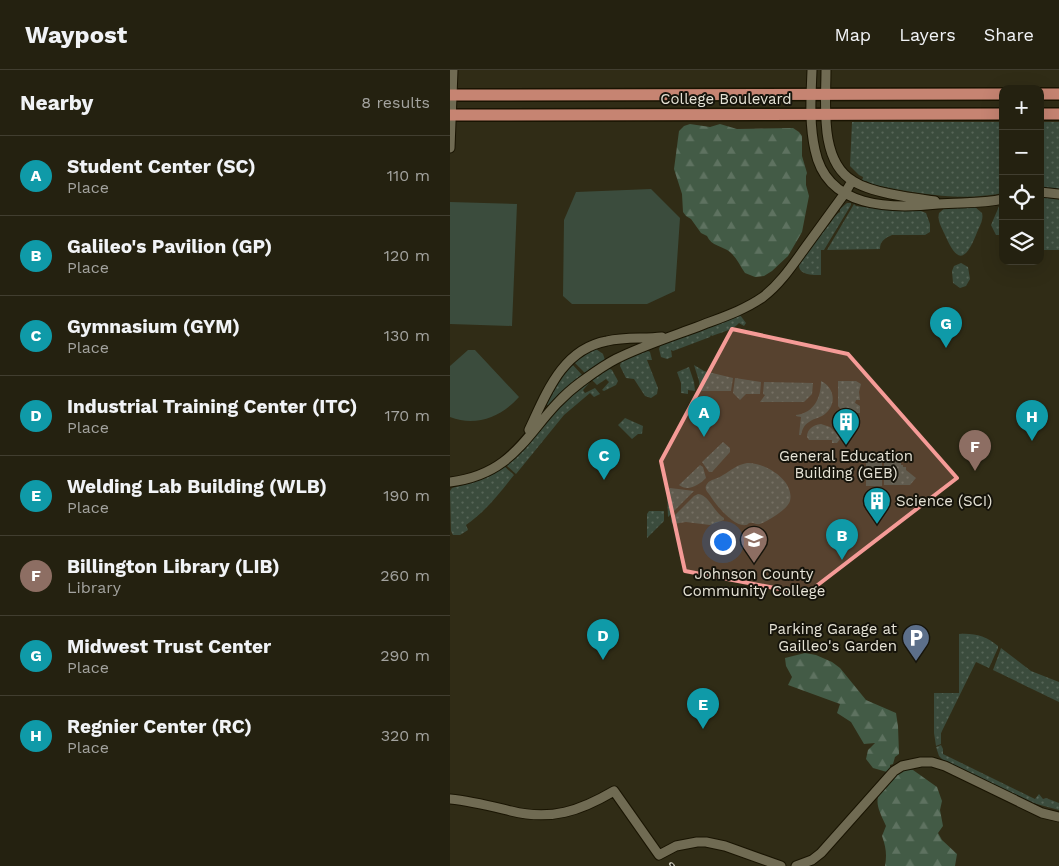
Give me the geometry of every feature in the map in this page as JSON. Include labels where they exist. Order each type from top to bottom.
[{"type":"main road","name":"College Boulevard","points":[[451,95],[999,94]]},
{"type":"main road","points":[[1044,94],[1059,94]]},
{"type":"main road","name":"College Boulevard","points":[[451,115],[999,114]]},
{"type":"main road","points":[[1044,114],[1059,114]]},
{"type":"street","points":[[450,148],[452,70]]},
{"type":"street","points":[[812,70],[810,114],[815,151],[820,164],[834,184],[845,193],[863,202],[882,205],[918,206],[978,203],[999,200]]},
{"type":"street","points":[[826,70],[828,136],[832,155],[842,172],[852,181],[863,186],[885,192],[948,203]]},
{"type":"street","points":[[450,482],[476,477],[491,471],[513,455],[544,416],[580,383],[617,358],[741,310],[764,296],[790,268],[852,181]]},
{"type":"street","points":[[1044,192],[1059,194]]},
{"type":"street","points":[[521,446],[548,388],[565,364],[576,356],[589,347],[607,341],[674,335]]},
{"type":"street","points":[[796,866],[812,860],[821,853],[887,777],[902,766],[911,763],[932,762],[945,766],[1042,812],[1059,817]]},
{"type":"street","points":[[450,799],[471,801],[525,814],[547,815],[578,810],[614,791],[658,855],[686,843],[706,842],[725,846],[781,866]]},
{"type":"highlighted area","points":[[732,329],[848,354],[957,478],[806,594],[685,571],[661,461]]},
{"type":"green space","points":[[852,122],[999,122],[999,194],[954,197],[906,191],[864,182],[862,181],[863,177],[850,166]]},
{"type":"green space","points":[[1044,122],[1059,122],[1059,189],[1044,187]]},
{"type":"green space","points":[[690,124],[710,127],[720,124],[737,129],[793,128],[802,136],[802,156],[807,173],[806,185],[809,196],[802,232],[788,256],[764,276],[755,277],[745,273],[732,254],[711,242],[683,212],[682,194],[674,169],[679,131],[684,126]]},
{"type":"green space","points":[[651,189],[680,218],[675,291],[647,304],[572,304],[563,296],[564,220],[576,192]]},
{"type":"green space","points":[[1044,196],[1058,198],[1059,200],[1059,250],[1044,250]]},
{"type":"green space","points":[[450,202],[517,204],[512,326],[450,324]]},
{"type":"green space","points":[[847,203],[851,203],[851,205],[824,250],[821,250],[821,275],[807,274],[800,270],[799,264],[807,249]]},
{"type":"green space","points":[[854,204],[856,206],[881,209],[921,211],[926,213],[930,224],[930,232],[925,235],[892,235],[883,240],[880,249],[827,250]]},
{"type":"green space","points":[[999,206],[999,235],[996,235],[991,225]]},
{"type":"green space","points":[[946,207],[975,207],[982,213],[982,221],[972,244],[965,254],[961,256],[953,251],[939,222],[939,213]]},
{"type":"green space","points":[[961,263],[968,267],[970,279],[966,286],[960,288],[953,283],[952,271],[954,266]]},
{"type":"green space","points":[[740,315],[746,323],[744,326],[739,323],[727,331],[711,335],[673,351],[671,350],[672,357],[667,359],[661,357],[659,349],[661,343]]},
{"type":"green space","points":[[596,349],[603,354],[605,360],[586,374],[574,362],[581,354]]},
{"type":"green space","points":[[468,350],[475,350],[519,397],[496,415],[469,421],[450,417],[450,366]]},
{"type":"green space","points":[[646,350],[650,352],[652,360],[647,360],[658,388],[657,394],[651,398],[645,396],[634,379],[626,378],[620,366],[621,361]]},
{"type":"green space","points":[[572,364],[583,376],[549,405],[546,405],[548,393]]},
{"type":"green space","points":[[694,365],[704,371],[733,378],[731,391],[700,391]]},
{"type":"green space","points":[[689,367],[695,391],[688,390],[688,394],[681,393],[681,383],[677,372]]},
{"type":"green space","points":[[608,368],[612,370],[618,381],[616,385],[604,391],[602,390],[609,382],[606,379],[597,385],[592,380]]},
{"type":"green space","points":[[735,378],[761,382],[760,394],[746,394],[740,400],[733,393]]},
{"type":"green space","points":[[587,380],[590,382],[583,390],[585,393],[595,388],[600,394],[594,397],[590,393],[564,415],[516,474],[506,465],[524,447],[543,422]]},
{"type":"green space","points":[[821,381],[831,391],[832,405],[824,415],[807,423],[801,435],[799,435],[801,417],[796,415],[808,411],[815,404],[820,393]]},
{"type":"green space","points":[[838,381],[856,381],[861,384],[860,400],[856,400],[855,403],[860,406],[860,413],[852,413],[852,415],[845,416],[838,406]]},
{"type":"green space","points":[[764,382],[813,383],[812,394],[804,402],[760,402],[765,395],[763,394]]},
{"type":"green space","points":[[625,418],[643,426],[642,434],[638,434],[632,439],[618,425]]},
{"type":"green space","points":[[821,424],[830,427],[837,434],[840,434],[840,439],[837,443],[832,443],[832,440],[809,440],[807,434],[809,430],[813,426]]},
{"type":"green space","points":[[723,442],[730,448],[730,452],[712,472],[709,472],[702,462]]},
{"type":"green space","points":[[898,460],[898,463],[906,467],[906,470],[916,478],[910,485],[884,485],[884,461]]},
{"type":"green space","points":[[866,461],[882,461],[882,486],[866,486]]},
{"type":"green space","points":[[754,463],[777,474],[788,486],[790,493],[790,501],[786,508],[760,524],[749,523],[741,525],[736,523],[722,510],[706,490],[708,482],[737,466]]},
{"type":"green space","points":[[700,465],[703,467],[706,478],[690,488],[679,485]]},
{"type":"green space","points":[[504,466],[514,475],[486,508],[466,525],[468,530],[460,535],[453,535],[451,531],[450,491],[452,488],[480,480]]},
{"type":"green space","points":[[670,488],[694,491],[668,517],[667,490]]},
{"type":"green space","points":[[698,494],[708,500],[724,520],[710,525],[686,522],[673,524],[672,518]]},
{"type":"green space","points":[[649,511],[664,511],[664,521],[647,538],[647,514]]},
{"type":"green space","points":[[959,634],[980,636],[994,643],[998,648],[989,668],[976,662],[941,733],[941,744],[936,746],[934,733],[934,693],[959,693]]},
{"type":"green space","points":[[1001,648],[1031,671],[1059,682],[1059,702],[993,670]]},
{"type":"green space","points":[[805,653],[816,655],[832,662],[840,668],[866,700],[896,713],[899,754],[895,757],[893,764],[890,765],[890,769],[887,772],[873,768],[866,759],[868,750],[875,743],[864,744],[851,722],[837,713],[840,704],[788,685],[792,677],[786,666],[785,658]]},
{"type":"green space","points":[[941,745],[943,754],[1035,799],[1039,794],[1043,799],[1046,798],[1059,803],[1059,810],[1029,802],[945,762],[939,756],[936,747]]},
{"type":"green space","points":[[906,769],[913,770],[937,787],[942,801],[940,810],[943,826],[938,833],[942,840],[957,854],[955,866],[885,866],[886,851],[882,836],[886,826],[878,807],[878,797],[890,780]]},
{"type":"place","name":"Midwest Trust Center","points":[[946,348]]},
{"type":"place","name":"Student Center (SC)","points":[[704,437]]},
{"type":"place","name":"Regnier Center (RC)","points":[[1032,441]]},
{"type":"place","name":"General Education Building (GEB)","points":[[846,446]]},
{"type":"place","name":"Billington Library (LIB)","points":[[975,471]]},
{"type":"place","name":"Gymnasium (GYM)","points":[[604,480]]},
{"type":"place","name":"Science (SCI)","points":[[877,525]]},
{"type":"place","name":"Galileo's Pavilion (GP)","points":[[842,560]]},
{"type":"place","name":"Johnson County Community College","points":[[754,564]]},
{"type":"place","name":"Industrial Training Center (ITC)","points":[[603,660]]},
{"type":"place","name":"Parking Garage at Gailleo's Garden","points":[[916,662]]},
{"type":"place","name":"Welding Lab Building (WLB)","points":[[703,729]]}]
